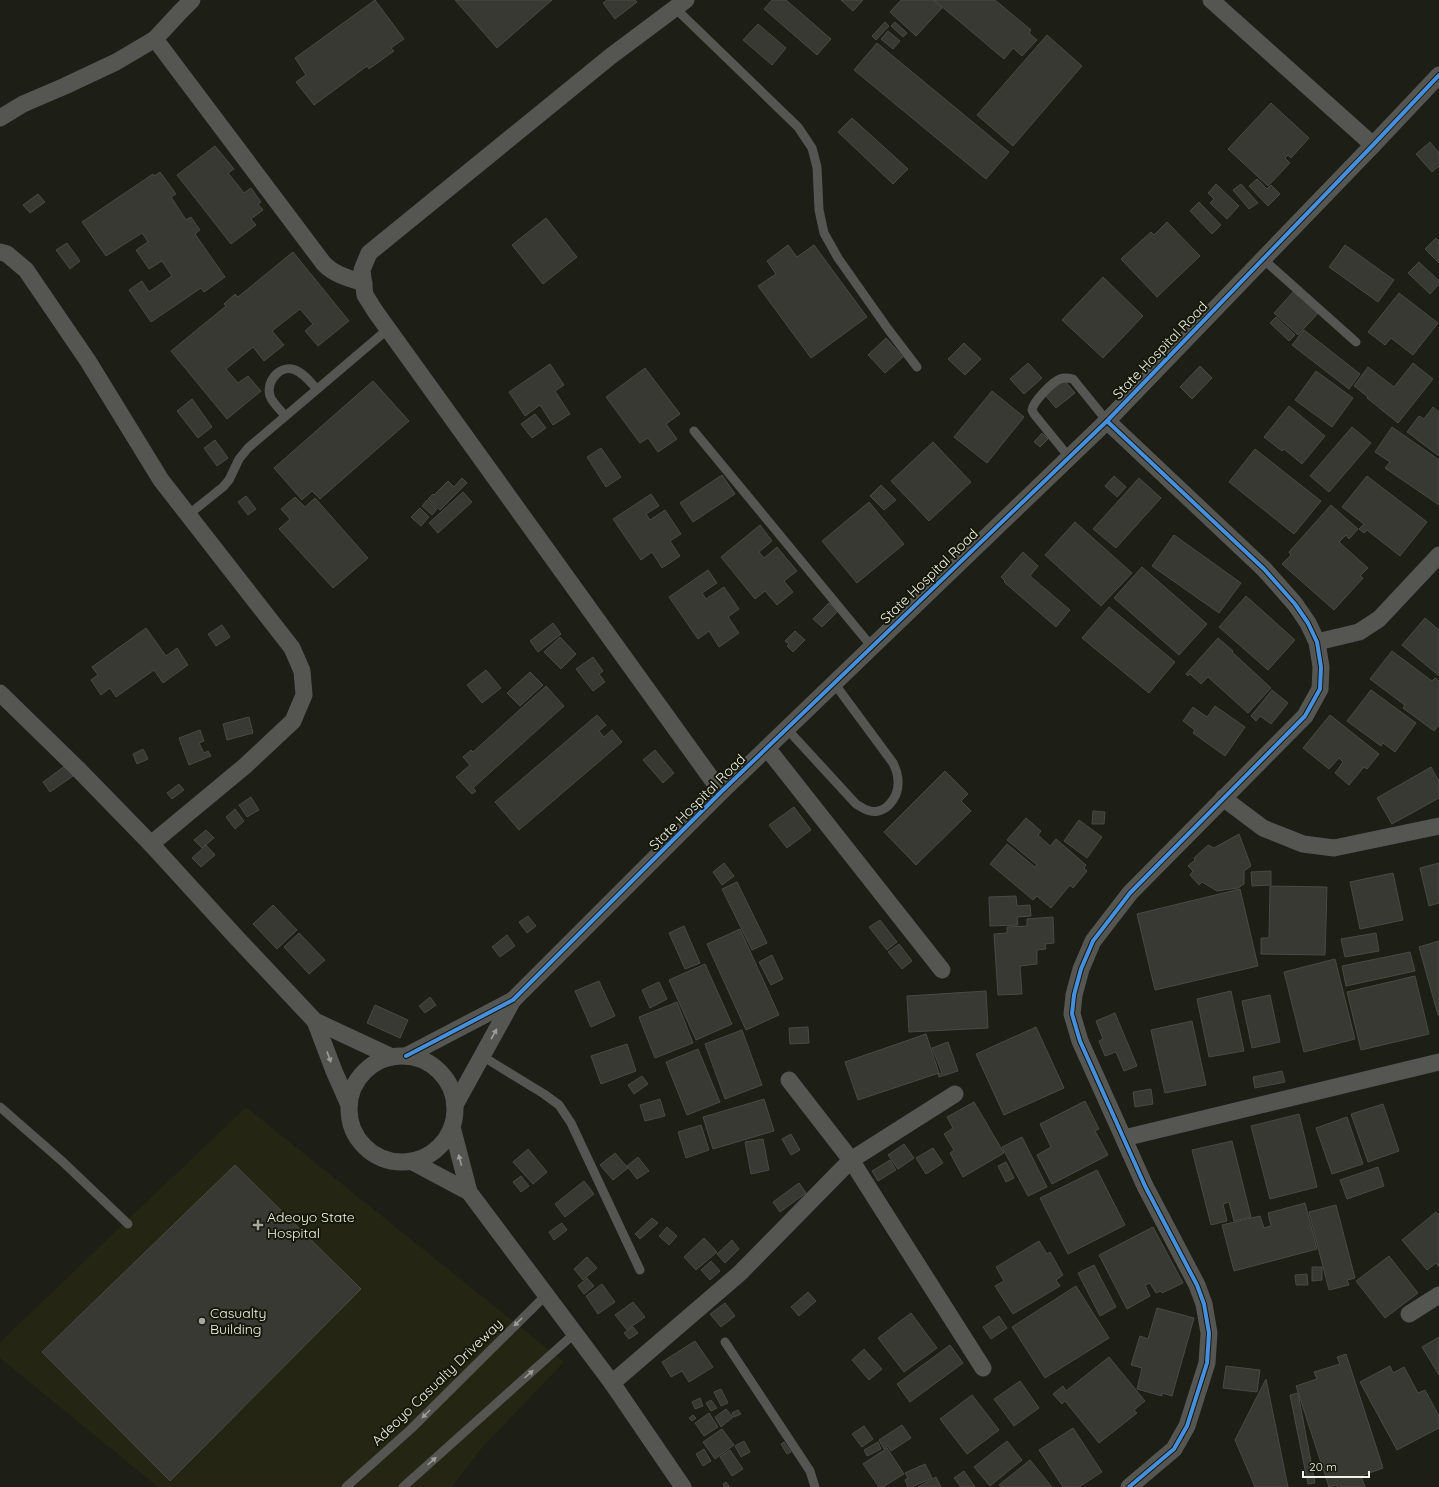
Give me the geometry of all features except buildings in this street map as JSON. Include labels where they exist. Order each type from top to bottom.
[{"type":"street","points":[[0,118],[23,104],[116,62],[156,39],[192,0]]},
{"type":"street","points":[[1211,0],[1373,146]]},
{"type":"street","points":[[681,4],[611,56],[369,253],[362,270],[365,295],[388,329],[721,792]]},
{"type":"street","points":[[156,39],[324,264],[331,272],[364,283]]},
{"type":"street","name":"State Hospital Road","points":[[399,1057],[513,1000],[766,748],[1107,421],[1373,146],[1439,75]]},
{"type":"street","points":[[0,252],[7,254],[26,270],[88,361],[161,480],[292,648],[302,671],[304,695],[293,722],[245,766],[151,844]]},
{"type":"street","points":[[1107,421],[1264,569],[1295,604],[1308,623],[1317,642],[1321,667],[1320,689],[1305,716],[1130,893],[1093,941],[1081,969],[1074,995],[1072,1014],[1080,1041],[1145,1186],[1197,1285],[1204,1304],[1210,1333],[1207,1363],[1187,1426],[1174,1449],[1129,1487]]},
{"type":"street","points":[[1317,642],[1359,632],[1379,619],[1439,555]]},
{"type":"street","points":[[0,693],[77,768],[151,844],[235,936],[316,1021],[399,1057],[420,1059],[434,1066],[444,1077],[452,1090],[455,1104],[455,1116],[452,1127],[445,1140],[436,1149],[424,1157],[410,1161],[397,1162],[372,1152],[361,1143],[354,1131],[350,1118],[349,1105],[352,1092],[358,1079],[367,1069],[379,1062],[399,1057]]},
{"type":"street","points":[[766,748],[942,970]]},
{"type":"street","points":[[1223,798],[1263,828],[1303,844],[1334,848],[1439,826]]},
{"type":"street","points":[[455,1104],[513,1000]]},
{"type":"street","points":[[316,1021],[334,1071],[349,1105]]},
{"type":"street","points":[[1124,1138],[1439,1062]]},
{"type":"street","points":[[789,1080],[851,1160],[983,1368]]},
{"type":"street","points":[[612,1383],[740,1273],[851,1160],[955,1094]]},
{"type":"street","points":[[452,1127],[469,1192],[612,1383],[683,1487]]},
{"type":"street","points":[[410,1161],[469,1192]]},
{"type":"street","points":[[1410,1314],[1439,1295]]},
{"type":"lane","points":[[681,4],[798,128],[812,148],[817,167],[819,210],[824,233],[842,264],[917,367]]},
{"type":"lane","points":[[1263,259],[1356,342]]},
{"type":"lane","points":[[188,515],[223,487],[229,480],[239,459],[248,448],[388,329]]},
{"type":"lane","points":[[285,416],[270,396],[270,383],[276,374],[287,369],[293,369],[299,372],[317,389]]},
{"type":"lane","points":[[1069,457],[1032,410],[1035,402],[1059,379],[1067,377],[1073,379],[1107,421]]},
{"type":"lane","points":[[694,431],[872,647]]},
{"type":"lane","points":[[787,729],[856,804],[868,811],[877,812],[885,809],[895,796],[898,782],[897,771],[894,763],[834,683]]},
{"type":"lane","points":[[482,1056],[544,1094],[559,1105],[571,1123],[640,1270]]},
{"type":"lane","points":[[0,1107],[63,1162],[128,1224]]},
{"type":"lane","name":"Adeoyo Casualty Driveway","points":[[346,1487],[411,1429],[546,1295]]},
{"type":"lane","points":[[403,1487],[575,1333]]},
{"type":"lane","points":[[725,1342],[810,1471],[815,1487]]},
{"type":"shaded area","name":"Adeoyo State Hospital","points":[[246,1107],[564,1362],[481,1449],[452,1487],[158,1487],[0,1358],[0,1342]]},
{"type":"cycle path","points":[[406,1056],[513,1000],[721,792],[1107,421],[1439,75]]},
{"type":"cycle path","points":[[1107,421],[1264,569],[1295,604],[1308,623],[1317,642],[1321,667],[1320,689],[1305,716],[1130,893],[1093,941],[1081,969],[1074,995],[1072,1014],[1080,1041],[1145,1186],[1197,1285],[1204,1304],[1209,1333],[1207,1363],[1187,1426],[1174,1449],[1129,1487]]},
{"type":"place","name":"Adeoyo State Hospital","points":[[258,1225]]},
{"type":"place","name":"Casualty Building","points":[[202,1321]]}]
